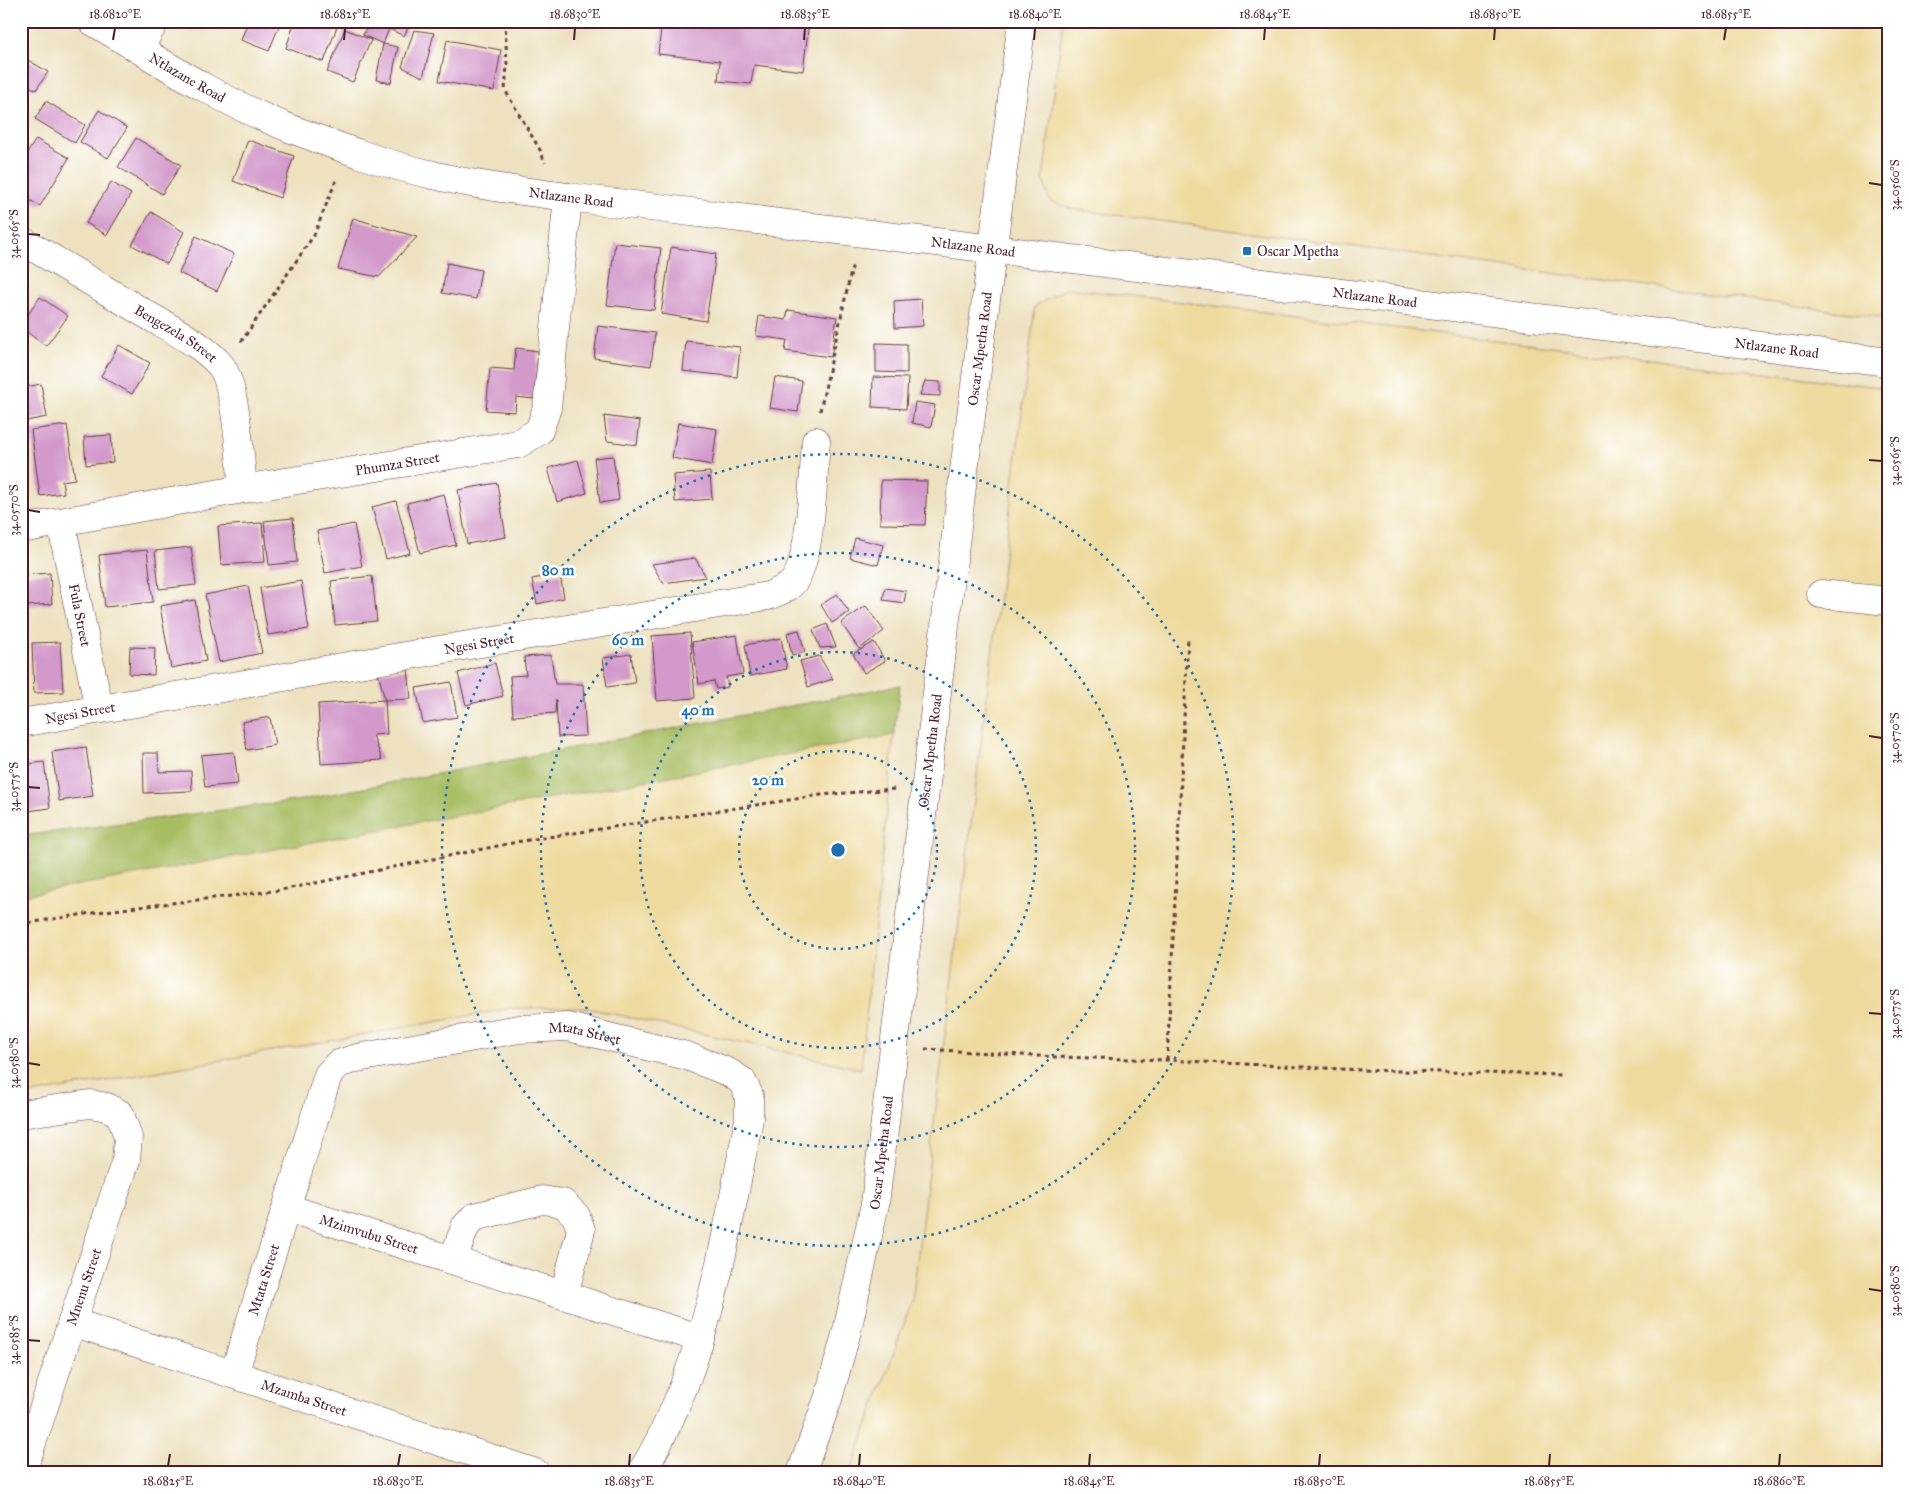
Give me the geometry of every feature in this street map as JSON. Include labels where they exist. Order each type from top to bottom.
[{"type":"street","name":"Ntlazane Road","points":[[92,21],[240,106],[288,128],[382,161],[434,175],[568,197],[1888,362]]},
{"type":"street","points":[[139,49],[156,21]]},
{"type":"street","name":"Oscar Mpetha Road","points":[[801,1473],[828,1399],[847,1331],[875,1204],[1022,21]]},
{"type":"street","name":"Phumza Street","points":[[21,529],[243,489],[518,444],[539,432],[547,408],[568,197]]},
{"type":"street","name":"Bengezela Street","points":[[24,248],[176,332],[206,352],[221,366],[234,407],[243,489]]},
{"type":"street","name":"Ngesi Street","points":[[21,723],[445,649],[768,596],[785,589],[794,581],[804,558],[808,536],[816,441]]},
{"type":"street","name":"Fula Street","points":[[61,522],[99,709]]},
{"type":"street","points":[[1821,594],[1888,601]]},
{"type":"street","name":"Mtata Street","points":[[234,1374],[328,1075],[338,1064],[357,1058],[519,1029],[568,1027],[687,1056],[728,1072],[742,1081],[749,1095],[748,1119],[715,1290],[680,1397],[660,1443],[641,1473]]},
{"type":"street","name":"Mnenu Street","points":[[21,1114],[90,1104],[107,1107],[120,1114],[128,1137],[126,1160],[72,1322],[28,1432],[22,1473]]},
{"type":"street","points":[[453,1260],[465,1227],[474,1217],[542,1200],[563,1203],[576,1216],[581,1230],[564,1295]]},
{"type":"street","name":"Mzimvubu Street","points":[[287,1208],[699,1338]]},
{"type":"street","name":"Mzamba Street","points":[[72,1322],[536,1473]]},
{"type":"path","points":[[505,21],[505,90],[540,150],[547,168]]},
{"type":"path","points":[[221,366],[246,335],[314,235],[338,175]]},
{"type":"path","points":[[816,441],[816,427],[854,257]]},
{"type":"path","points":[[1167,1060],[1188,638]]},
{"type":"path","points":[[21,924],[105,911],[281,890],[522,841],[822,795],[900,789]]},
{"type":"path","points":[[918,1049],[1055,1057],[1167,1060],[1361,1070],[1563,1075]]},
{"type":"green space","points":[[900,685],[894,735],[21,896],[21,836],[301,800]]},
{"type":"sand","points":[[1063,21],[1888,21],[1888,318],[1071,209],[1050,201],[1043,180]]},
{"type":"sand","points":[[1067,288],[1888,388],[1888,1473],[850,1473],[912,1302],[1035,306]]},
{"type":"sand","points":[[894,735],[861,1069],[587,1008],[512,1008],[21,1096],[21,896]]},
{"type":"building","points":[[248,21],[281,21],[269,51],[241,40]]},
{"type":"building","points":[[295,21],[339,21],[324,62],[286,48]]},
{"type":"building","points":[[370,21],[411,22],[404,36],[389,29],[383,44],[363,35]]},
{"type":"building","points":[[662,21],[809,22],[803,71],[754,65],[751,84],[718,81],[720,61],[658,54]]},
{"type":"building","points":[[345,29],[371,40],[353,82],[327,72]]},
{"type":"building","points":[[414,30],[434,33],[423,77],[402,67]]},
{"type":"building","points":[[447,40],[501,50],[494,91],[439,81]]},
{"type":"building","points":[[383,44],[398,47],[391,83],[376,80]]},
{"type":"building","points":[[28,60],[48,72],[36,90],[21,81],[21,71]]},
{"type":"building","points":[[46,101],[85,125],[75,143],[35,119]]},
{"type":"building","points":[[99,110],[127,128],[108,158],[80,142]]},
{"type":"building","points":[[136,138],[181,165],[162,194],[118,167]]},
{"type":"building","points":[[36,139],[69,158],[40,206],[21,195],[21,163]]},
{"type":"building","points":[[248,140],[294,156],[280,198],[233,181]]},
{"type":"building","points":[[111,182],[131,194],[107,235],[86,223]]},
{"type":"building","points":[[151,212],[184,232],[167,264],[132,245]]},
{"type":"building","points":[[353,218],[417,237],[379,277],[338,269]]},
{"type":"building","points":[[196,236],[234,254],[217,291],[179,273]]},
{"type":"building","points":[[615,243],[661,248],[654,310],[607,305]]},
{"type":"building","points":[[671,247],[716,254],[706,321],[661,314]]},
{"type":"building","points":[[447,263],[481,270],[476,299],[442,293]]},
{"type":"building","points":[[40,297],[68,316],[46,346],[21,328],[21,325]]},
{"type":"building","points":[[921,299],[923,326],[895,328],[894,301]]},
{"type":"building","points":[[788,310],[837,317],[831,357],[785,351],[787,340],[756,336],[759,316],[786,320]]},
{"type":"building","points":[[598,326],[655,333],[651,366],[594,358]]},
{"type":"building","points":[[686,341],[740,347],[737,377],[683,371]]},
{"type":"building","points":[[876,343],[907,344],[907,373],[876,372]]},
{"type":"building","points":[[119,345],[150,363],[132,394],[101,376]]},
{"type":"building","points":[[516,348],[538,351],[534,399],[516,397],[515,412],[486,410],[490,368],[514,370]]},
{"type":"building","points":[[775,377],[802,381],[798,412],[770,408]]},
{"type":"building","points":[[873,377],[908,378],[906,409],[872,407]]},
{"type":"building","points":[[925,381],[940,382],[940,396],[920,395]]},
{"type":"building","points":[[41,384],[47,417],[21,422],[21,388]]},
{"type":"building","points":[[915,402],[935,405],[931,427],[912,423]]},
{"type":"building","points":[[604,416],[640,421],[637,445],[607,441]]},
{"type":"building","points":[[678,423],[717,429],[712,465],[672,458]]},
{"type":"building","points":[[67,425],[75,479],[62,481],[64,493],[40,496],[31,430]]},
{"type":"building","points":[[111,435],[113,462],[86,465],[84,437]]},
{"type":"building","points":[[21,454],[26,476],[21,477]]},
{"type":"building","points":[[613,456],[619,500],[600,503],[594,458]]},
{"type":"building","points":[[578,460],[587,493],[557,502],[548,468]]},
{"type":"building","points":[[710,472],[712,499],[675,502],[673,475]]},
{"type":"building","points":[[881,480],[927,481],[925,525],[880,524]]},
{"type":"building","points":[[497,483],[506,537],[467,544],[458,490]]},
{"type":"building","points":[[444,494],[456,545],[420,553],[407,503]]},
{"type":"building","points":[[396,501],[410,553],[386,559],[372,507]]},
{"type":"building","points":[[293,518],[297,562],[269,565],[264,521]]},
{"type":"building","points":[[262,523],[265,562],[221,565],[218,526]]},
{"type":"building","points":[[354,524],[362,566],[325,573],[317,531]]},
{"type":"building","points":[[855,538],[883,545],[878,565],[850,558]]},
{"type":"building","points":[[191,547],[196,585],[159,589],[155,551]]},
{"type":"building","points":[[147,550],[153,602],[105,607],[99,555]]},
{"type":"building","points":[[695,558],[706,577],[663,583],[652,564]]},
{"type":"building","points":[[50,573],[52,604],[27,606],[24,575]]},
{"type":"building","points":[[560,574],[564,598],[537,604],[532,579]]},
{"type":"building","points":[[372,576],[377,621],[335,625],[331,581]]},
{"type":"building","points":[[301,581],[309,629],[268,635],[260,588]]},
{"type":"building","points":[[248,586],[262,653],[219,662],[205,595]]},
{"type":"building","points":[[885,588],[906,591],[904,603],[883,600]]},
{"type":"building","points":[[837,594],[849,612],[832,623],[821,605]]},
{"type":"building","points":[[195,600],[206,661],[171,668],[160,606]]},
{"type":"building","points":[[866,606],[884,631],[859,649],[841,623]]},
{"type":"building","points":[[827,624],[836,647],[820,648],[813,630]]},
{"type":"building","points":[[799,630],[805,652],[792,655],[787,633]]},
{"type":"building","points":[[690,633],[695,698],[657,701],[652,636]]},
{"type":"building","points":[[737,635],[743,674],[726,677],[728,687],[716,689],[714,681],[699,684],[692,642]]},
{"type":"building","points":[[781,638],[787,669],[750,676],[745,645]]},
{"type":"building","points":[[60,642],[63,692],[34,693],[32,643]]},
{"type":"building","points":[[874,642],[885,661],[864,673],[853,654]]},
{"type":"building","points":[[130,647],[155,648],[154,675],[129,674]]},
{"type":"building","points":[[631,654],[635,683],[607,687],[603,658]]},
{"type":"building","points":[[551,655],[555,684],[583,684],[586,736],[558,737],[556,699],[555,713],[513,716],[510,676],[526,675],[524,657]]},
{"type":"building","points":[[819,656],[833,679],[808,687],[800,661]]},
{"type":"building","points":[[495,663],[503,696],[466,705],[458,673]]},
{"type":"building","points":[[408,669],[411,699],[385,700],[378,673]]},
{"type":"building","points":[[451,682],[457,717],[423,723],[416,688]]},
{"type":"building","points":[[385,700],[387,734],[373,735],[382,760],[321,764],[318,704]]},
{"type":"building","points":[[270,717],[275,745],[247,750],[242,722]]},
{"type":"building","points":[[86,747],[93,796],[59,801],[52,752]]},
{"type":"building","points":[[234,752],[238,784],[205,787],[201,755]]},
{"type":"building","points":[[143,753],[158,753],[159,772],[191,771],[192,791],[144,793]]},
{"type":"building","points":[[44,762],[50,808],[21,812],[21,765]]},
{"type":"place","name":"Oscar Mpetha","points":[[1247,251]]}]
